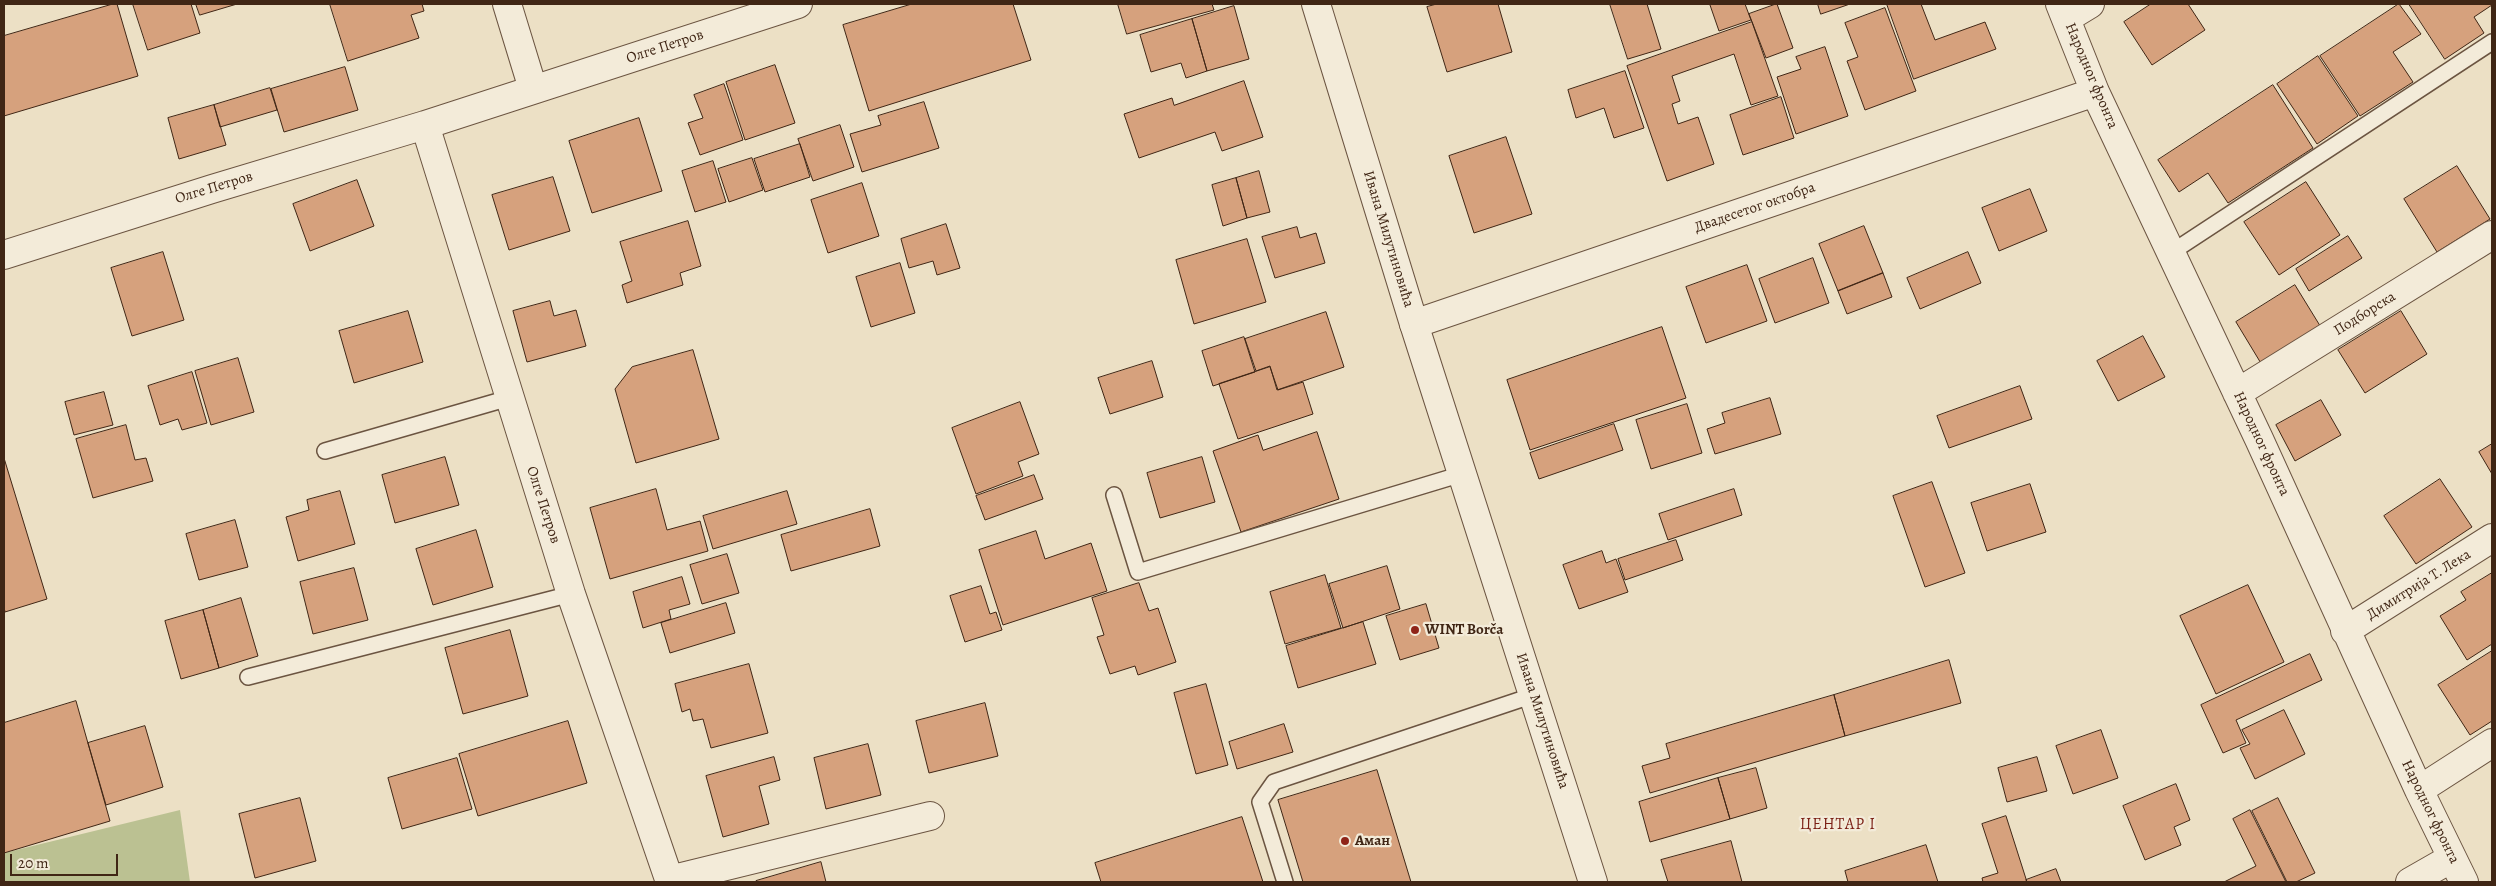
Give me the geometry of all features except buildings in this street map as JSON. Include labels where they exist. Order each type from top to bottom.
[{"type":"street","points":[[507,4],[533,89]]},
{"type":"street","name":"Олге Петров","points":[[4,255],[212,189],[425,125],[798,4]]},
{"type":"street","name":"Ивана Милутиновића","points":[[1316,4],[1414,324],[1593,882]]},
{"type":"street","points":[[2064,11],[2090,4]]},
{"type":"street","name":"Народног фронта","points":[[2064,11],[2095,92],[2172,252],[2345,631],[2464,882]]},
{"type":"street","name":"Двадесетог октобра","points":[[1414,324],[2095,92]]},
{"type":"street","name":"Олге Петров","points":[[425,125],[571,594],[669,881]]},
{"type":"street","name":"Подборска","points":[[2237,393],[2492,235]]},
{"type":"street","name":"Димитрија Т. Лека","points":[[2345,631],[2492,538]]},
{"type":"street","points":[[2419,790],[2492,743]]},
{"type":"street","points":[[669,881],[930,816]]},
{"type":"street","points":[[2410,882],[2452,858]]},
{"type":"lane","points":[[2172,252],[2492,42]]},
{"type":"lane","points":[[325,451],[509,398]]},
{"type":"lane","points":[[1114,495],[1138,572],[1462,474]]},
{"type":"lane","points":[[248,677],[571,594]]},
{"type":"lane","points":[[1285,882],[1260,802],[1274,782],[1534,695]]},
{"type":"green space","points":[[180,810],[190,882],[4,882],[4,853]]},
{"type":"place","name":"WINT Borča","points":[[1415,630]]},
{"type":"place","name":"Аман","points":[[1345,841]]},
{"type":"district","name":"ЦЕНТАР I","points":[[1838,825]]}]
